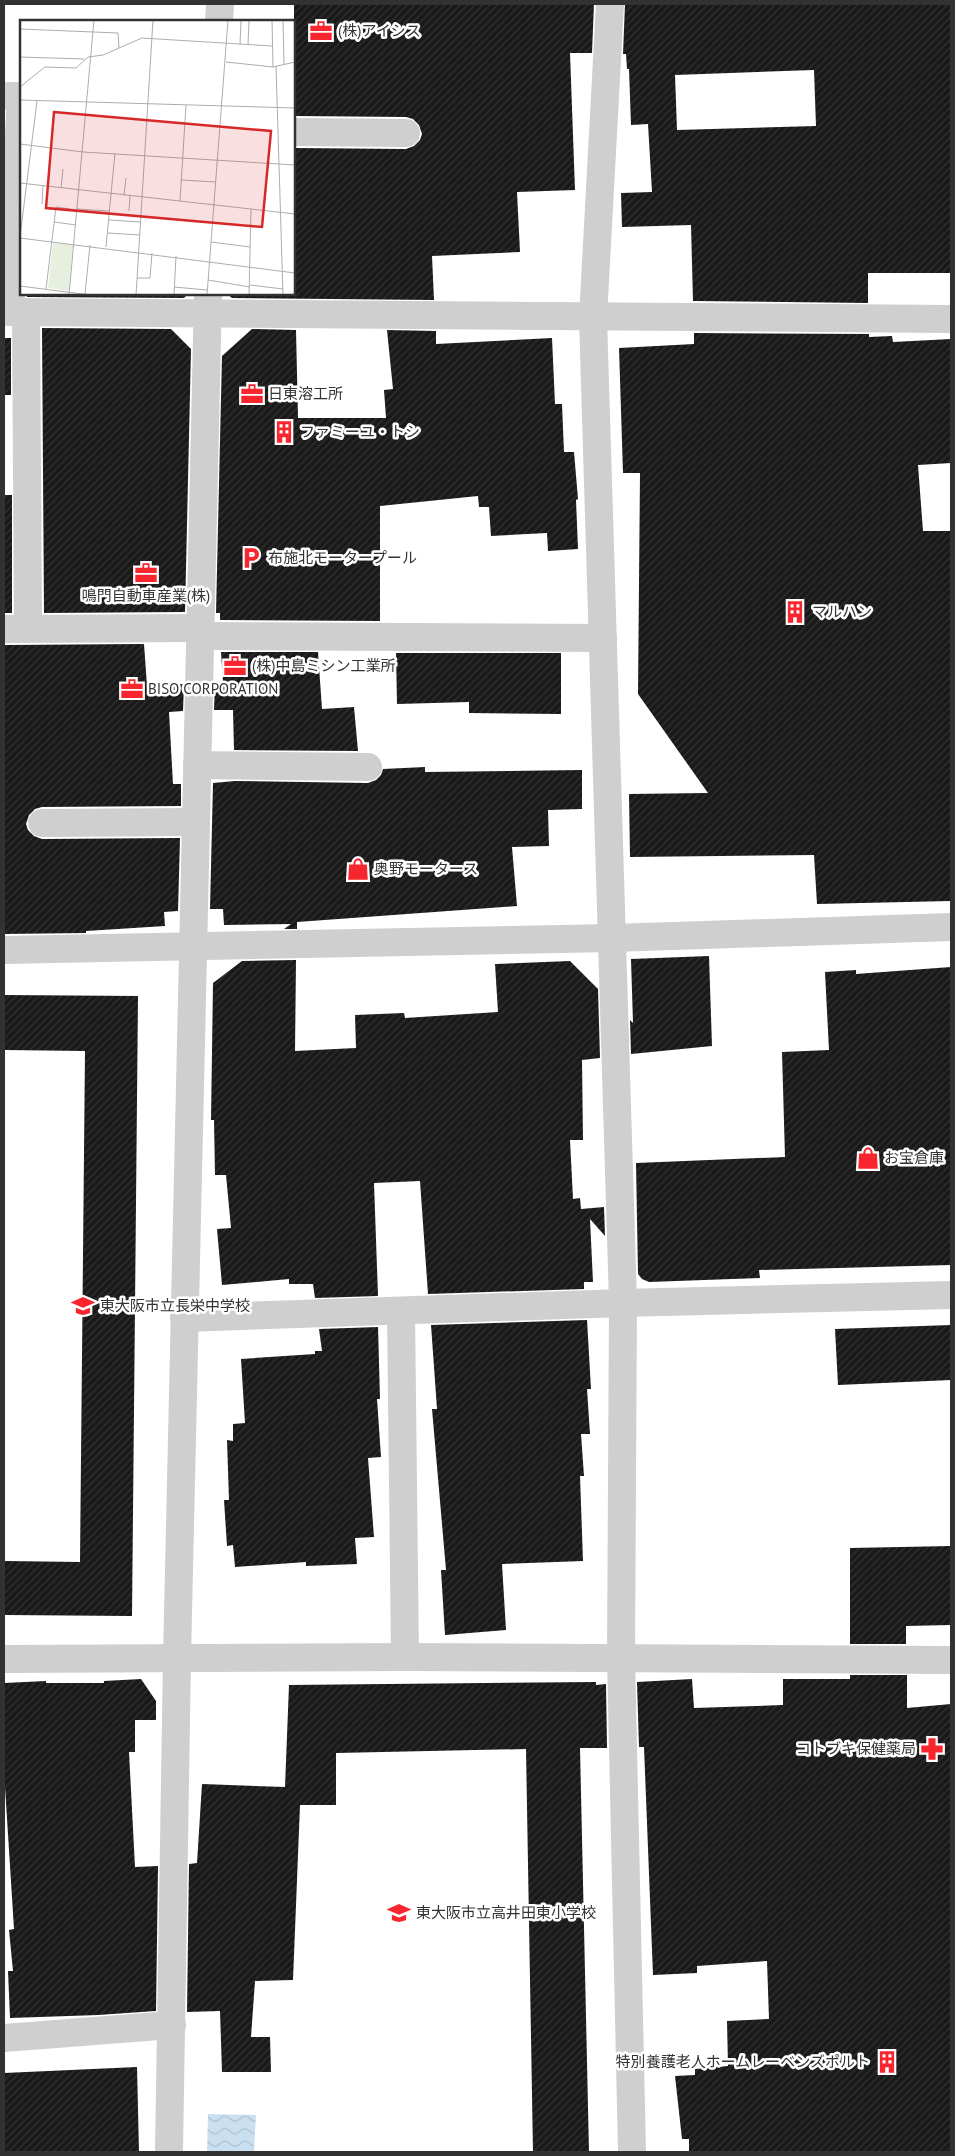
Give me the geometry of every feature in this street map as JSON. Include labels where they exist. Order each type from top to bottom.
[{"type":"street","points":[[219,20],[220,4]]},
{"type":"street","points":[[610,4],[594,318],[623,1303],[621,1658],[632,2152]]},
{"type":"street","points":[[4,96],[20,96]]},
{"type":"street","points":[[20,123],[13,312],[16,629],[603,638]]},
{"type":"street","points":[[295,132],[406,133]]},
{"type":"street","points":[[169,2152],[177,1658],[207,304]]},
{"type":"street","points":[[13,312],[207,304],[594,318],[951,320]]},
{"type":"street","points":[[197,765],[368,767]]},
{"type":"street","points":[[42,824],[196,822]]},
{"type":"street","points":[[4,950],[612,938],[951,928]]},
{"type":"street","points":[[184,1318],[623,1303],[951,1295]]},
{"type":"street","points":[[400,1311],[405,1657]]},
{"type":"street","points":[[4,1659],[405,1657],[951,1660]]},
{"type":"street","points":[[4,2038],[172,2025]]},
{"type":"water","points":[[208,2114],[256,2115],[254,2152],[207,2152]]},
{"type":"building","points":[[294,4],[594,4],[592,53],[570,53],[575,190],[517,192],[520,252],[432,256],[434,300],[232,298],[228,295],[295,295],[295,148],[406,149],[414,146],[420,140],[422,134],[419,125],[413,119],[406,117],[295,116]]},
{"type":"building","points":[[625,4],[951,4],[951,273],[868,273],[868,303],[693,301],[691,225],[622,227],[621,193],[652,192],[648,124],[631,125],[629,69],[627,69],[626,54],[623,54]],"holes":[[[814,70],[816,126],[677,130],[675,75]]]},
{"type":"building","points":[[27,295],[187,295],[184,298],[27,297]]},
{"type":"building","points":[[42,328],[171,329],[191,349],[185,612],[44,613]]},
{"type":"building","points":[[252,329],[296,330],[298,418],[386,418],[384,390],[393,389],[387,330],[436,331],[436,344],[552,338],[555,404],[562,404],[564,452],[574,452],[578,499],[576,500],[578,549],[548,551],[547,533],[491,536],[489,507],[479,507],[478,496],[380,506],[380,621],[220,620],[220,613],[216,613],[222,356]]},
{"type":"building","name":"マルハン","points":[[694,333],[869,334],[869,337],[892,336],[893,342],[951,339],[951,463],[918,465],[923,531],[951,531],[951,901],[817,904],[814,855],[630,857],[629,794],[708,793],[638,694],[640,473],[623,473],[619,348],[694,344]]},
{"type":"building","points":[[4,338],[11,338],[11,395],[4,395]]},
{"type":"building","points":[[4,495],[12,495],[12,613],[4,613]]},
{"type":"building","points":[[144,644],[147,686],[184,684],[183,711],[169,712],[173,784],[181,784],[181,806],[42,807],[35,809],[29,815],[26,824],[28,830],[34,836],[42,839],[180,838],[178,911],[164,912],[165,926],[86,931],[86,933],[4,934],[4,645]]},
{"type":"building","points":[[221,652],[318,652],[322,709],[354,707],[358,751],[234,750],[233,710],[214,710],[215,682],[223,682]]},
{"type":"building","points":[[396,653],[561,653],[561,714],[469,713],[469,702],[397,704]]},
{"type":"building","points":[[425,767],[425,772],[582,770],[582,809],[548,810],[549,846],[512,847],[517,906],[297,922],[297,929],[284,929],[291,924],[224,925],[223,909],[210,909],[213,783],[235,781],[368,783],[376,780],[381,775],[383,769]]},
{"type":"building","points":[[709,956],[712,1046],[631,1054],[630,1020],[633,1023],[631,959]]},
{"type":"building","points":[[296,960],[295,1051],[356,1048],[355,1015],[404,1013],[405,1018],[498,1012],[495,964],[570,961],[598,989],[600,1058],[582,1060],[583,1140],[570,1140],[573,1199],[580,1198],[581,1209],[604,1207],[605,1236],[590,1219],[593,1282],[584,1282],[584,1289],[428,1294],[420,1181],[374,1183],[378,1296],[315,1298],[313,1284],[289,1284],[289,1279],[222,1285],[217,1229],[231,1228],[226,1175],[215,1175],[214,1120],[211,1120],[213,983],[242,961]]},
{"type":"building","points":[[951,967],[951,1265],[759,1270],[760,1278],[649,1282],[642,1279],[638,1274],[636,1163],[785,1157],[782,1052],[829,1050],[825,972],[856,970],[856,974]]},
{"type":"building","points":[[4,995],[138,996],[132,1616],[4,1615],[4,1561],[80,1562],[85,1051],[4,1050]]},
{"type":"building","points":[[587,1320],[591,1389],[587,1389],[590,1434],[581,1434],[584,1476],[580,1476],[583,1561],[502,1564],[506,1630],[445,1635],[441,1570],[446,1570],[432,1409],[437,1409],[431,1325]]},
{"type":"building","points":[[951,1325],[951,1380],[838,1385],[835,1329]]},
{"type":"building","points":[[378,1327],[380,1399],[377,1399],[381,1457],[368,1458],[374,1537],[355,1538],[357,1564],[306,1566],[306,1562],[235,1567],[233,1545],[227,1546],[224,1500],[229,1500],[227,1440],[233,1441],[233,1424],[245,1423],[241,1359],[315,1354],[315,1351],[322,1351],[319,1329]]},
{"type":"building","points":[[951,1546],[951,1625],[906,1626],[906,1644],[850,1644],[850,1548]]},
{"type":"building","points":[[850,1675],[907,1675],[907,1708],[951,1704],[951,2152],[689,2152],[689,2139],[682,2139],[675,2076],[695,2075],[695,2069],[728,2066],[727,2021],[769,2019],[767,1961],[697,1966],[697,1973],[653,1975],[644,1747],[639,1747],[637,1682],[692,1679],[694,1708],[783,1705],[783,1679],[850,1679]]},
{"type":"building","points":[[141,1679],[156,1701],[156,1720],[135,1720],[135,1752],[129,1752],[135,1867],[158,1866],[156,2011],[10,2018],[8,1971],[13,1971],[9,1930],[14,1929],[4,1771],[4,1683],[46,1681],[46,1683],[104,1683],[104,1681]]},
{"type":"building","points":[[596,1682],[596,1685],[606,1684],[607,1748],[580,1748],[589,2152],[533,2152],[526,1749],[336,1753],[336,1805],[300,1805],[293,1980],[255,1981],[251,2037],[270,2037],[271,2072],[222,2072],[220,2011],[187,2012],[189,1864],[197,1863],[202,1784],[285,1787],[289,1685]]},
{"type":"building","points":[[137,2067],[139,2152],[4,2152],[4,2073]]},
{"type":"place","name":"(株)アイシス","points":[[321,31]]},
{"type":"place","name":"日東溶工所","points":[[252,394]]},
{"type":"place","name":"ファミーユ・トシ","points":[[284,432]]},
{"type":"place","name":"布施北モータープール","points":[[251,558]]},
{"type":"place","name":"鳴門自動車産業(株)","points":[[146,573]]},
{"type":"place","name":"マルハン","points":[[795,612]]},
{"type":"place","name":"(株)中島ミシン工業所","points":[[235,666]]},
{"type":"place","name":"BISO CORPORATION","points":[[132,689]]},
{"type":"place","name":"奥野モータース","points":[[358,869]]},
{"type":"place","name":"お宝倉庫","points":[[868,1158]]},
{"type":"place","name":"東大阪市立長栄中学校","points":[[83,1306]]},
{"type":"place","name":"コトブキ保健薬局","points":[[932,1749]]},
{"type":"place","name":"東大阪市立高井田東小学校","points":[[399,1913]]},
{"type":"place","name":"特別養護老人ホームレーベンズポルト","points":[[887,2062]]}]
